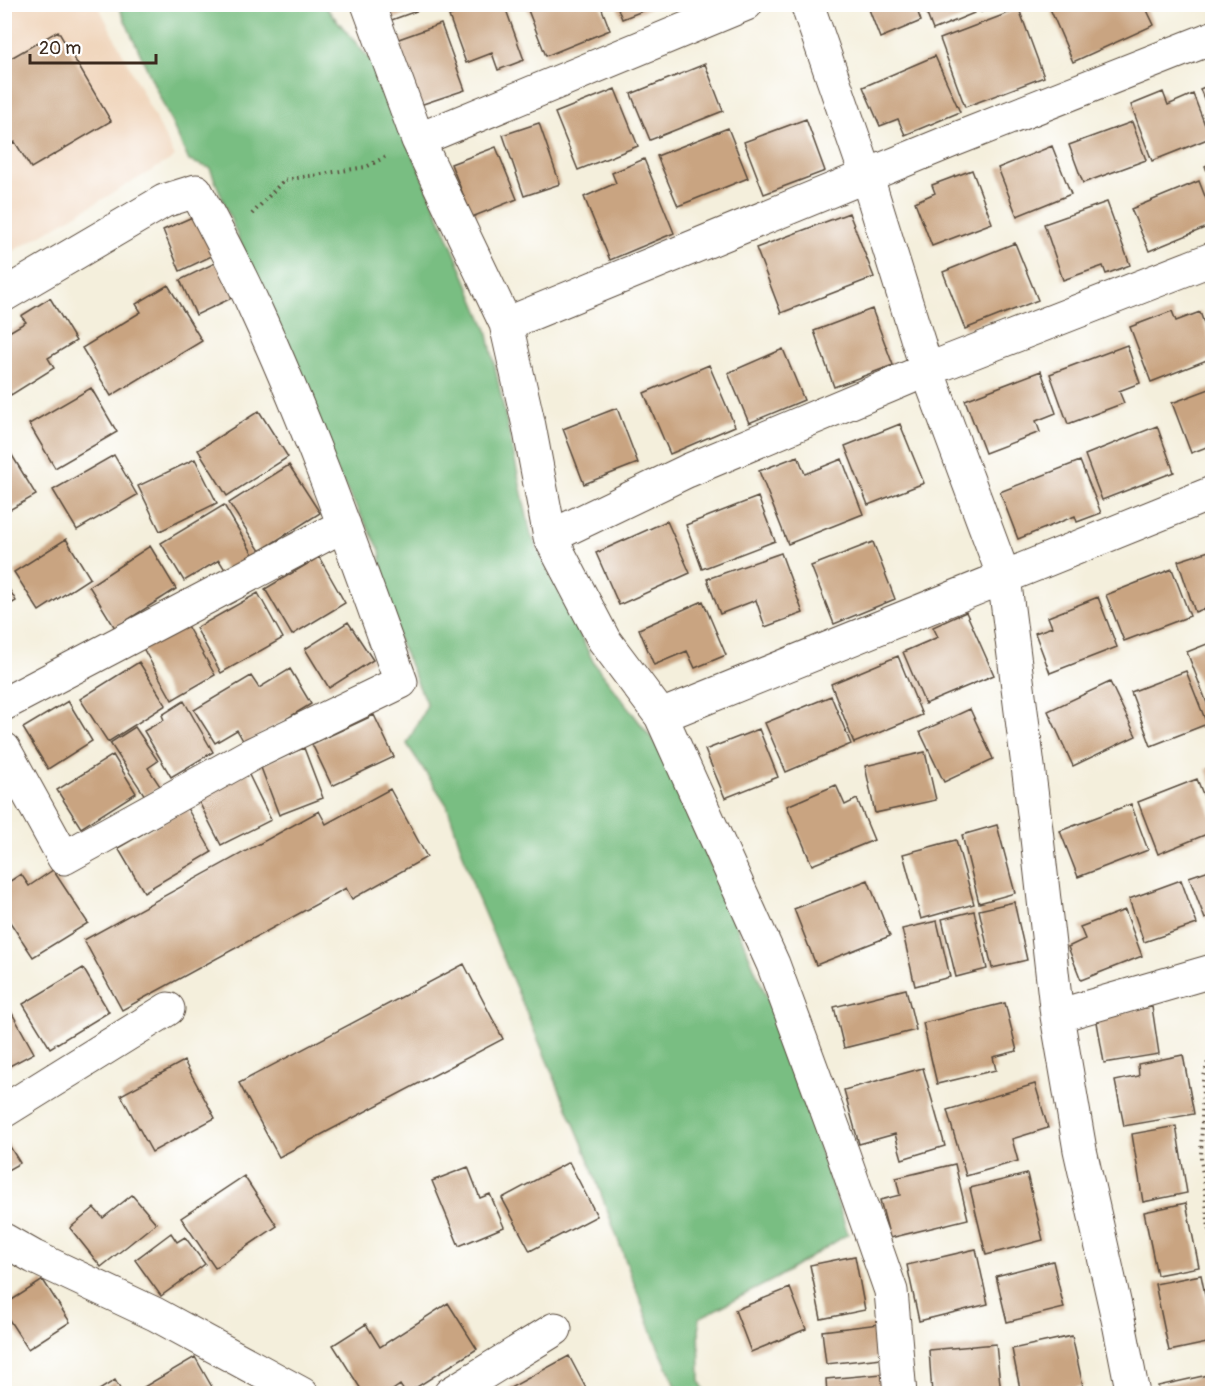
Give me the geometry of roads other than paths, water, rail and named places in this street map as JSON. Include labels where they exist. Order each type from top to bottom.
[{"type":"street","points":[[369,4],[418,140],[506,324],[529,426],[550,537],[604,639],[662,716],[773,964],[891,1291],[900,1394]]},
{"type":"street","points":[[418,140],[746,4]]},
{"type":"street","points":[[807,4],[867,177],[927,370],[1004,577],[1057,1016],[1080,1150],[1120,1328],[1132,1394]]},
{"type":"street","points":[[506,324],[951,141],[1212,38]]},
{"type":"street","points":[[4,295],[164,201],[195,191],[253,304],[344,525],[401,682],[252,754],[64,858],[4,749]]},
{"type":"street","points":[[550,537],[687,471],[927,370],[1212,259]]},
{"type":"street","points":[[662,716],[1212,493]]},
{"type":"street","points":[[4,704],[344,525]]},
{"type":"street","points":[[1057,1016],[1212,971]]},
{"type":"street","points":[[4,1111],[168,1009]]},
{"type":"street","points":[[4,1240],[34,1257],[155,1314],[302,1394]]},
{"type":"street","points":[[450,1394],[555,1329]]}]
